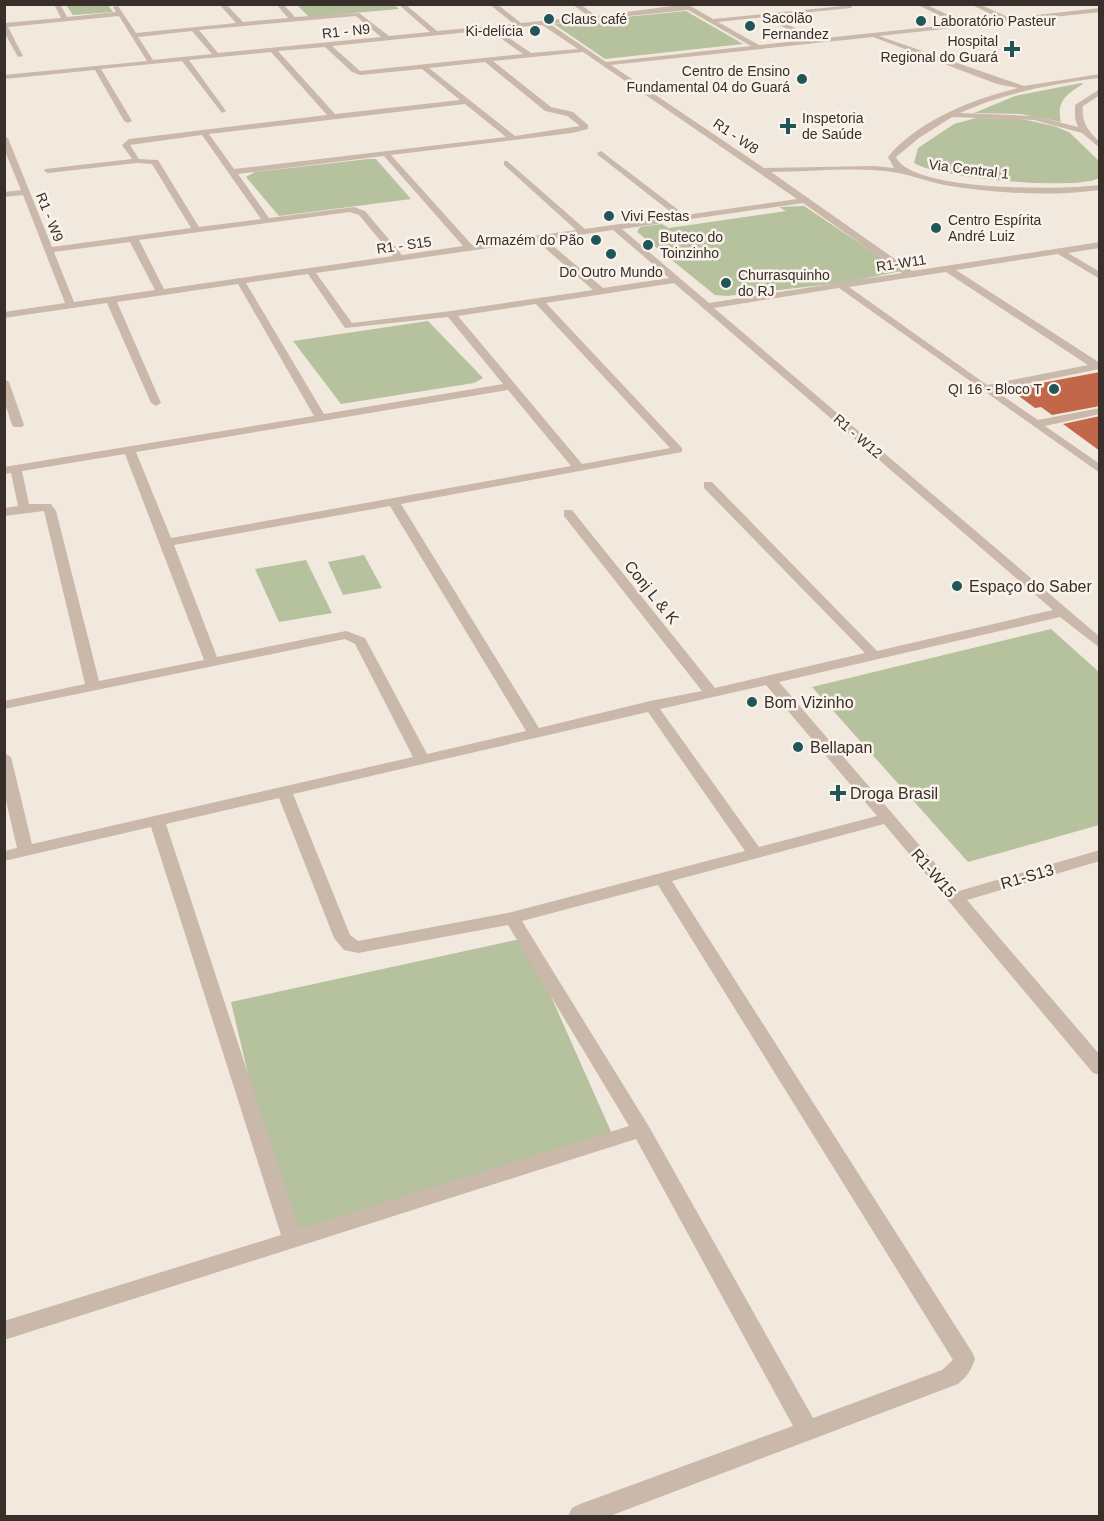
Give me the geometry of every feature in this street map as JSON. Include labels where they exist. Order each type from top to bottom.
[{"type":"street","points":[[57,4],[65,19]]},
{"type":"street","points":[[114,4],[152,63]]},
{"type":"street","points":[[222,4],[241,24]]},
{"type":"street","points":[[279,4],[294,19]]},
{"type":"street","points":[[401,4],[436,34]]},
{"type":"street","points":[[492,4],[520,25]]},
{"type":"street","points":[[575,4],[596,18]]},
{"type":"street","points":[[790,4],[803,11]]},
{"type":"street","points":[[710,21],[851,6],[848,4]]},
{"type":"street","points":[[920,4],[965,25]]},
{"type":"street","points":[[973,4],[1009,20]]},
{"type":"street","points":[[1059,4],[1080,13]]},
{"type":"street","points":[[686,6],[758,47]]},
{"type":"street","name":"R1 - N9","points":[[4,77],[596,18],[686,6]]},
{"type":"street","points":[[604,64],[1100,10]]},
{"type":"street","points":[[20,57],[4,25],[120,14]]},
{"type":"street","points":[[135,35],[357,14],[388,39]]},
{"type":"street","points":[[765,15],[815,41]]},
{"type":"street","name":"R1 - W8","points":[[544,23],[806,200],[911,275]]},
{"type":"street","points":[[490,28],[530,56]]},
{"type":"street","points":[[194,29],[217,56]]},
{"type":"street","points":[[871,35],[1000,82],[1024,87]]},
{"type":"street","points":[[327,45],[360,73],[585,50]]},
{"type":"street","points":[[273,50],[333,117]]},
{"type":"street","points":[[184,59],[222,111]]},
{"type":"street","points":[[232,172],[513,138],[585,127],[570,114],[548,109],[488,60]]},
{"type":"street","points":[[424,67],[513,138]]},
{"type":"street","points":[[97,68],[128,122]]},
{"type":"street","name":"Via Central 1","points":[[892,157],[898,149],[947,115],[1024,87],[1100,76]]},
{"type":"street","points":[[1000,82],[1008,92]]},
{"type":"street","points":[[1100,91],[1079,105],[1078,123],[1083,131],[1100,146]]},
{"type":"street","points":[[137,160],[126,145],[129,141],[468,101]]},
{"type":"street","points":[[947,115],[1019,117],[1083,131]]},
{"type":"street","points":[[204,132],[266,220]]},
{"type":"street","name":"R1 - W9","points":[[4,138],[71,306]]},
{"type":"street","points":[[385,153],[470,249]]},
{"type":"street","points":[[601,153],[684,218]]},
{"type":"street","points":[[760,169],[875,164],[892,157],[895,164],[903,171]]},
{"type":"street","points":[[48,171],[137,160],[158,163],[196,229]]},
{"type":"street","points":[[507,163],[584,233]]},
{"type":"street","name":"Via Central 1","points":[[760,169],[874,168],[903,171],[939,181],[981,186],[1063,190],[1100,187]]},
{"type":"street","points":[[4,195],[26,192]]},
{"type":"street","name":"R1 - S15","points":[[4,315],[806,200]]},
{"type":"street","points":[[48,250],[342,210],[358,210],[400,259]]},
{"type":"street","name":"R1 - W12","points":[[616,228],[1100,644]]},
{"type":"street","points":[[133,238],[161,293]]},
{"type":"street","points":[[540,239],[600,291]]},
{"type":"street","name":"R1-W11","points":[[706,306],[1100,245]]},
{"type":"street","points":[[1059,252],[1100,276]]},
{"type":"street","points":[[948,269],[1098,366]]},
{"type":"street","points":[[312,272],[349,326],[451,314],[676,280]]},
{"type":"street","points":[[241,282],[321,419]]},
{"type":"street","points":[[842,286],[1100,470]]},
{"type":"street","points":[[111,300],[156,403]]},
{"type":"street","points":[[167,543],[678,450],[539,301]]},
{"type":"street","points":[[451,314],[579,468]]},
{"type":"street","points":[[986,388],[1098,366]]},
{"type":"street","points":[[4,382],[18,425]]},
{"type":"street","points":[[24,508],[10,470],[510,386]]},
{"type":"street","points":[[1036,424],[1100,411]]},
{"type":"street","points":[[129,450],[212,663]]},
{"type":"street","points":[[708,485],[873,654]]},
{"type":"street","points":[[394,503],[535,733]]},
{"type":"street","points":[[4,512],[41,507],[47,507],[50,511],[93,687]]},
{"type":"street","name":"Conj L & K","points":[[568,513],[710,692]]},
{"type":"street","points":[[4,856],[650,705],[1063,612]]},
{"type":"street","points":[[4,705],[337,636],[353,637],[364,648],[422,759]]},
{"type":"street","name":"R1-W15","points":[[768,678],[1100,1068]]},
{"type":"street","points":[[650,705],[754,852]]},
{"type":"street","points":[[4,757],[26,851]]},
{"type":"street","points":[[284,792],[343,938],[350,946],[368,947],[512,918],[887,818]]},
{"type":"street","points":[[157,821],[292,1238]]},
{"type":"street","name":"R1-S13","points":[[955,898],[1100,855]]},
{"type":"street","points":[[580,1516],[950,1377],[960,1369],[964,1359],[661,877]]},
{"type":"street","points":[[512,918],[641,1130],[808,1431]]},
{"type":"street","points":[[4,1330],[641,1130]]},
{"type":"green space","points":[[394,4],[399,9],[309,17],[297,5]]},
{"type":"green space","points":[[66,5],[108,5],[113,12],[73,15]]},
{"type":"green space","points":[[686,11],[743,44],[605,59],[554,24]]},
{"type":"green space","points":[[1083,84],[1064,99],[1060,109],[1061,122],[1021,114],[974,113],[1015,96]]},
{"type":"green space","points":[[976,118],[1022,119],[1069,132],[1099,161],[1099,178],[1086,182],[1064,183],[1006,181],[949,174],[914,163],[918,148],[954,124]]},
{"type":"green space","points":[[376,159],[411,199],[279,216],[246,177],[255,172]]},
{"type":"green space","points":[[804,206],[901,271],[849,282],[727,296],[715,295],[637,232],[640,227],[662,224],[669,228],[786,211],[779,207]]},
{"type":"green space","points":[[428,321],[483,378],[474,383],[341,404],[293,341]]},
{"type":"green space","points":[[364,555],[382,588],[343,595],[328,562]]},
{"type":"green space","points":[[306,560],[332,613],[279,622],[255,569]]},
{"type":"green space","points":[[1051,629],[1099,672],[1099,825],[968,862],[812,687]]},
{"type":"green space","points":[[525,938],[617,1145],[287,1239],[231,1002]]},
{"type":"building","name":"QI 16 - Bloco T","points":[[1100,372],[1100,406],[1052,415],[1041,407],[1035,408],[1009,389]]},
{"type":"building","points":[[1100,416],[1100,451],[1063,424]]},
{"type":"place","name":"Claus café","points":[[549,19]]},
{"type":"place","name":"Laboratório Pasteur","points":[[921,21]]},
{"type":"place","name":"Sacolão Fernandez","points":[[750,26]]},
{"type":"place","name":"Ki-delícia","points":[[535,31]]},
{"type":"place","name":"Hospital Regional do Guará","points":[[1012,49]]},
{"type":"place","name":"Centro de Ensino Fundamental 04 do Guará","points":[[802,79]]},
{"type":"place","name":"Inspetoria de Saúde","points":[[788,126]]},
{"type":"place","name":"Vivi Festas","points":[[609,216]]},
{"type":"place","name":"Centro Espírita André Luiz","points":[[936,228]]},
{"type":"place","name":"Armazém do Pão","points":[[596,240]]},
{"type":"place","name":"Buteco do Toinzinho","points":[[648,245]]},
{"type":"place","name":"Do Outro Mundo","points":[[611,254]]},
{"type":"place","name":"Churrasquinho do RJ","points":[[726,283]]},
{"type":"place","name":"QI 16 - Bloco T","points":[[1054,389]]},
{"type":"place","name":"Espaço do Saber","points":[[957,586]]},
{"type":"place","name":"Bom Vizinho","points":[[752,702]]},
{"type":"place","name":"Bellapan","points":[[798,747]]},
{"type":"place","name":"Droga Brasil","points":[[838,793]]}]
